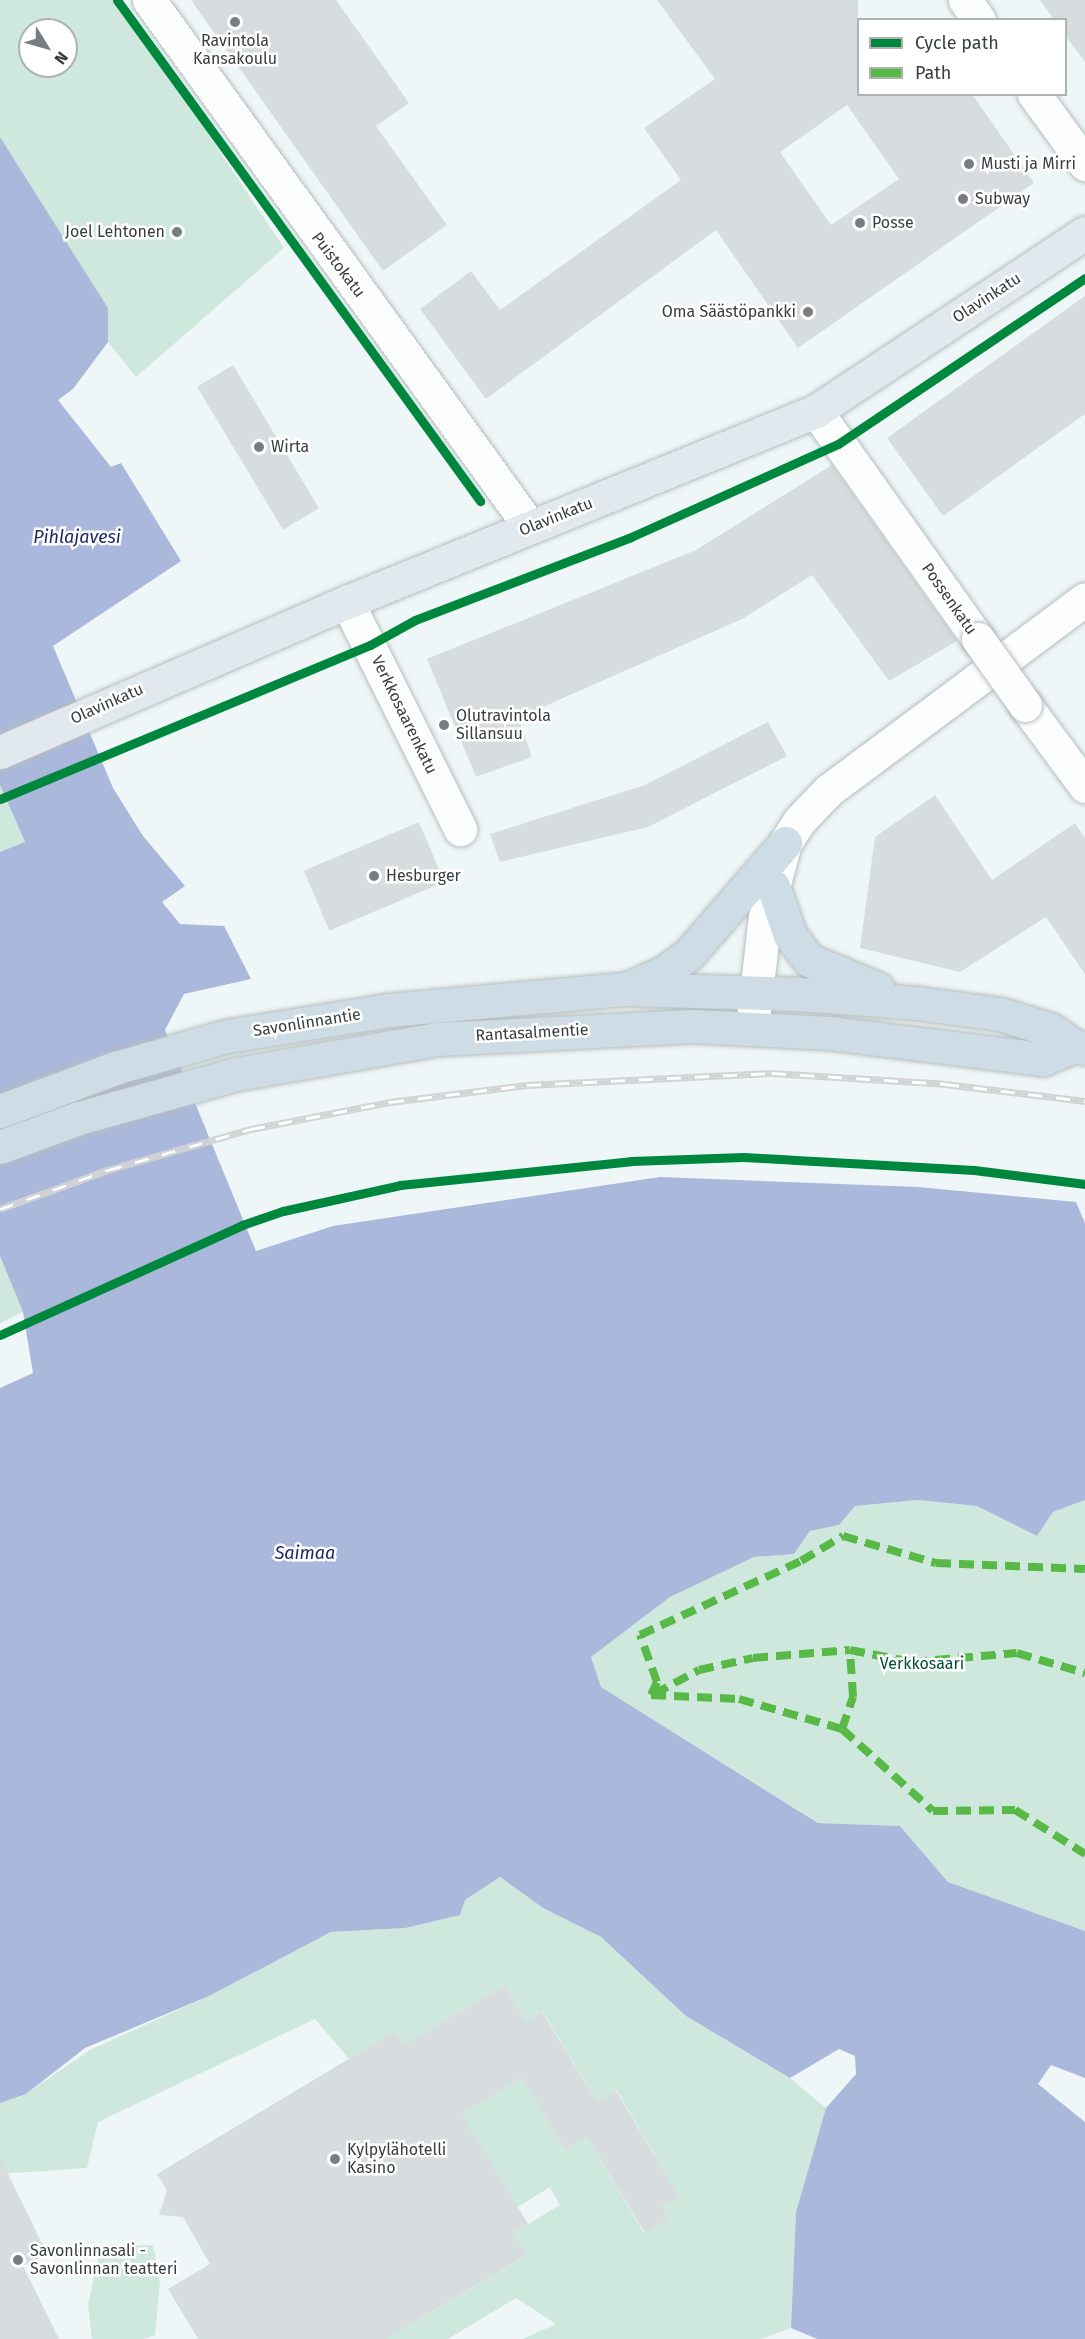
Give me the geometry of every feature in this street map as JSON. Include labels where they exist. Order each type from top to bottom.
[{"type":"highway","points":[[625,989],[665,972],[688,954],[785,843]]},
{"type":"highway","points":[[773,886],[790,935],[809,960],[916,1003]]},
{"type":"highway","name":"Rantasalmentie","points":[[625,989],[754,993],[916,1003],[1000,1014],[1052,1030],[1079,1047]]},
{"type":"highway","name":"Savonlinnantie","points":[[0,1112],[114,1068],[227,1036],[389,1010],[625,989]]},
{"type":"highway","name":"Rantasalmentie","points":[[0,1147],[79,1118],[237,1074],[437,1039],[693,1026],[752,1027],[900,1040],[1043,1059],[1079,1047]]},
{"type":"main road","name":"Olavinkatu","points":[[0,752],[128,694],[347,602],[816,411],[1085,233]]},
{"type":"street","name":"Puistokatu","points":[[149,0],[530,527]]},
{"type":"street","points":[[964,0],[978,18]]},
{"type":"street","points":[[1035,96],[1085,164]]},
{"type":"street","name":"Possenkatu","points":[[816,411],[1085,786]]},
{"type":"street","points":[[752,1027],[758,954],[773,886],[785,843],[800,820],[829,790],[1085,599]]},
{"type":"street","name":"Verkkosaarenkatu","points":[[347,602],[460,829]]},
{"type":"green space","points":[[0,0],[119,0],[284,248],[136,377],[108,342],[108,308],[0,137]]},
{"type":"green space","points":[[0,785],[25,842],[0,852]]},
{"type":"green space","points":[[0,1256],[23,1312],[0,1323]]},
{"type":"green space","name":"Verkkosaari","points":[[918,1500],[977,1506],[1037,1536],[1053,1512],[1085,1500],[1085,1931],[948,1882],[900,1826],[819,1823],[601,1687],[591,1657],[670,1597],[754,1557],[794,1554],[810,1531],[839,1525],[855,1506]]},
{"type":"green space","points":[[500,1877],[543,1908],[601,1937],[686,2016],[790,2078],[826,2108],[796,2212],[791,2328],[761,2339],[523,2339],[556,2324],[516,2298],[448,2339],[387,2339],[526,2256],[513,2233],[560,2205],[550,2187],[518,2207],[446,2123],[521,2078],[565,2150],[587,2137],[644,2233],[669,2218],[663,2207],[680,2197],[617,2091],[597,2102],[543,2012],[526,2021],[505,1985],[404,2045],[395,2031],[349,2059],[315,2019],[98,2122],[87,2168],[0,2174],[0,2103],[26,2094],[90,2050],[209,1996],[331,1932],[405,1928],[465,1900]]},
{"type":"green space","points":[[153,2245],[160,2282],[155,2335],[144,2339],[92,2339],[88,2305],[101,2246]]},
{"type":"water","name":"Saimaa","points":[[0,137],[108,308],[108,342],[73,389],[58,400],[111,467],[121,463],[181,561],[53,646],[113,788],[143,836],[185,886],[162,902],[180,924],[224,926],[251,979],[184,994],[165,1030],[256,1251],[333,1226],[660,1177],[918,1187],[1076,1202],[1085,1223],[1085,1500],[1053,1512],[1037,1536],[977,1506],[918,1500],[855,1506],[839,1525],[810,1531],[794,1554],[754,1557],[670,1597],[591,1657],[601,1687],[818,1823],[900,1826],[948,1882],[1085,1931],[1085,2078],[1051,2065],[1038,2084],[1085,2122],[1085,2339],[817,2339],[791,2328],[796,2212],[826,2108],[856,2074],[855,2056],[839,2049],[790,2078],[686,2016],[601,1937],[543,1908],[500,1877],[465,1900],[460,1915],[405,1928],[331,1932],[209,1996],[85,2048],[26,2094],[0,2103],[0,1388],[33,1373],[23,1312],[0,1256],[0,852],[25,842],[0,785]]},
{"type":"building","points":[[191,0],[336,0],[409,103],[376,126],[447,225],[383,271]]},
{"type":"building","points":[[657,0],[858,0],[857,96],[973,96],[1034,183],[798,348],[716,230],[486,399],[420,309],[471,271],[500,310],[681,180],[644,128],[715,79]],"holes":[[[847,105],[899,179],[831,225],[780,152]]]},
{"type":"building","points":[[1040,0],[1085,0],[1085,62],[1067,38],[1067,18],[1053,18]]},
{"type":"building","points":[[1085,296],[1085,414],[943,516],[887,438]]},
{"type":"building","name":"Wirta","points":[[233,365],[319,508],[283,530],[197,387]]},
{"type":"building","points":[[832,465],[957,641],[889,681],[812,575],[742,619],[518,718],[532,757],[476,777],[427,659],[696,550]]},
{"type":"building","points":[[768,722],[787,756],[648,827],[500,862],[490,834],[645,785]]},
{"type":"building","points":[[935,795],[992,880],[1075,823],[1085,838],[1085,974],[1046,917],[960,972],[860,948],[875,837]]},
{"type":"building","name":"Hesburger","points":[[419,822],[444,882],[329,931],[304,871]]},
{"type":"building","name":"Kylpylähotelli Kasino","points":[[505,1985],[526,2021],[542,2012],[597,2102],[616,2091],[680,2197],[663,2207],[669,2218],[645,2233],[587,2137],[565,2150],[521,2078],[462,2114],[528,2224],[513,2233],[527,2255],[387,2339],[198,2339],[168,2289],[210,2264],[183,2217],[159,2215],[167,2190],[157,2174],[395,2031],[404,2045]]},
{"type":"building","name":"Savonlinnasali - Savonlinnan teatteri","points":[[0,2157],[47,2254],[23,2266],[59,2339],[0,2339]]},
{"type":"railway","points":[[0,1209],[108,1170],[251,1129],[390,1102],[527,1085],[772,1073],[945,1084],[1085,1101]]},
{"type":"marked path","points":[[651,1695],[657,1682],[640,1635],[801,1561],[843,1536],[936,1563],[1085,1569]]},
{"type":"marked path","points":[[654,1694],[699,1670],[753,1658],[850,1650],[912,1662],[1017,1653],[1085,1673]]},
{"type":"marked path","points":[[842,1729],[853,1697],[850,1650]]},
{"type":"marked path","points":[[651,1695],[739,1699],[842,1729],[933,1811],[1015,1810],[1085,1854]]},
{"type":"cycle path","points":[[117,0],[480,501]]},
{"type":"cycle path","points":[[0,799],[370,645],[415,620],[631,537],[838,444],[1085,278]]},
{"type":"cycle path","points":[[0,1335],[242,1225],[283,1211],[400,1185],[631,1161],[743,1157],[974,1170],[1085,1184]]},
{"type":"place","name":"Ravintola Kansakoulu","points":[[235,22]]},
{"type":"place","name":"Musti ja Mirri","points":[[969,164]]},
{"type":"place","name":"Subway","points":[[963,199]]},
{"type":"place","name":"Posse","points":[[860,223]]},
{"type":"place","name":"Joel Lehtonen","points":[[177,232]]},
{"type":"place","name":"Oma Säästöpankki","points":[[808,312]]},
{"type":"place","name":"Wirta","points":[[259,447]]},
{"type":"place","name":"Olutravintola Sillansuu","points":[[444,725]]},
{"type":"place","name":"Hesburger","points":[[374,876]]},
{"type":"place","name":"Kylpylähotelli Kasino","points":[[335,2159]]},
{"type":"place","name":"Savonlinnasali - Savonlinnan teatteri","points":[[18,2260]]},
{"type":"water label","name":"Pihlajavesi","points":[[77,537]]}]
